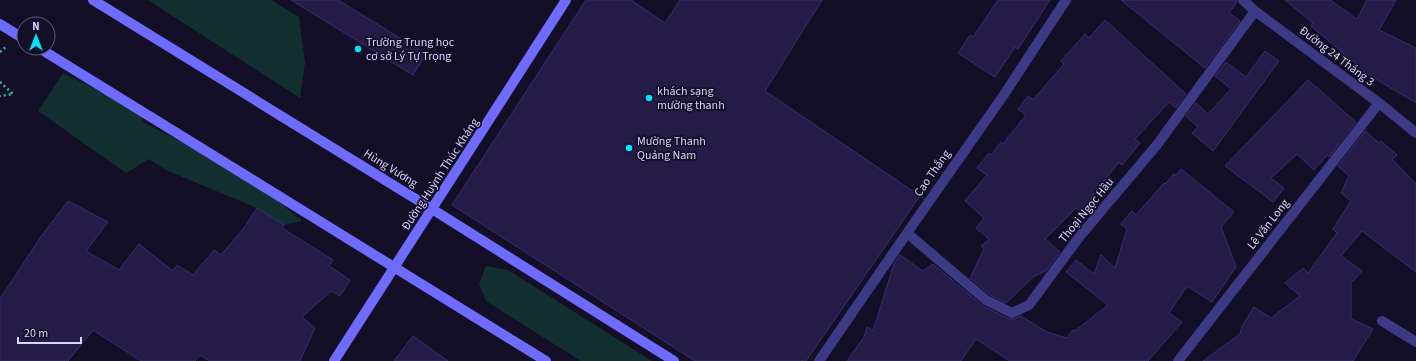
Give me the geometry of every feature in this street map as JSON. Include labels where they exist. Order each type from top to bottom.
[{"type":"main road","name":"Hùng Vương","points":[[93,0],[432,209],[674,361]]},
{"type":"main road","name":"Đường Huỳnh Thúc Kháng","points":[[334,361],[396,267],[566,0]]},
{"type":"main road","points":[[0,24],[16,34]]},
{"type":"main road","points":[[52,56],[546,361]]},
{"type":"street","name":"Cao Thắng","points":[[819,361],[906,233],[1003,96],[1066,0]]},
{"type":"street","name":"Đường 24 Tháng 3","points":[[1243,0],[1255,11],[1379,103],[1416,133]]},
{"type":"street","name":"Thoại Ngọc Hầu","points":[[906,233],[986,300],[1012,313],[1029,305],[1080,236],[1156,146],[1255,11]]},
{"type":"street","name":"Lê Văn Long","points":[[1178,361],[1379,103]]},
{"type":"street","points":[[1382,321],[1416,342]]},
{"type":"path","points":[[0,52],[7,45]]},
{"type":"path","points":[[0,82],[13,94],[0,96]]},
{"type":"green space","points":[[148,0],[271,0],[299,17],[305,63],[300,98]]},
{"type":"green space","points":[[63,73],[141,111],[143,122],[249,177],[302,221],[284,225],[257,208],[166,170],[149,159],[126,173],[38,111]]},
{"type":"green space","points":[[486,266],[508,270],[652,361],[581,361],[486,301],[479,284]]},
{"type":"building","points":[[291,0],[338,0],[426,54],[413,75]]},
{"type":"building","name":"khách sạng mường thanh","points":[[586,0],[631,0],[665,23],[680,0],[822,0],[765,91],[920,196],[806,361],[695,361],[452,205]]},
{"type":"building","points":[[998,0],[1050,0],[1018,49],[1015,47],[995,77],[958,53],[970,35],[973,37]]},
{"type":"building","points":[[1121,0],[1237,0],[1229,13],[1240,21],[1205,68]]},
{"type":"building","points":[[1285,0],[1330,0],[1357,19],[1367,0],[1396,0],[1379,30],[1416,48],[1416,103],[1359,69],[1360,67],[1311,26],[1313,23]]},
{"type":"building","points":[[1105,20],[1186,94],[1176,108],[1169,102],[1135,139],[1140,143],[1122,165],[1119,162],[1081,212],[1076,208],[1045,239],[1060,252],[1047,270],[1033,277],[1006,303],[990,295],[970,278],[984,249],[981,246],[989,239],[976,228],[984,218],[965,201],[987,175],[977,168],[989,153],[991,155],[1001,142],[1003,144],[1026,115],[1018,109],[1028,96],[1033,100],[1064,64],[1061,61],[1085,34],[1089,38]]},
{"type":"building","points":[[1265,51],[1279,61],[1213,151],[1192,133],[1198,127],[1186,116],[1196,103],[1208,114],[1231,89],[1215,76],[1226,62],[1246,77]]},
{"type":"building","points":[[1308,80],[1356,122],[1329,157],[1327,155],[1314,170],[1297,154],[1271,178],[1284,188],[1273,202],[1225,166]]},
{"type":"building","points":[[1365,131],[1379,143],[1381,141],[1397,155],[1392,159],[1416,184],[1416,272],[1362,231],[1341,256],[1362,271],[1351,283],[1351,319],[1373,329],[1353,361],[1203,361],[1240,334],[1242,326],[1254,307],[1271,318],[1300,296],[1285,283],[1303,268],[1308,273],[1337,233],[1333,229],[1351,201],[1341,193],[1349,176],[1338,166]]},
{"type":"building","points":[[1181,169],[1234,212],[1221,227],[1236,267],[1212,302],[1187,286],[1169,313],[1182,322],[1148,361],[1010,361],[976,339],[961,361],[847,361],[864,337],[867,327],[873,331],[894,264],[900,255],[923,271],[933,264],[983,306],[1009,319],[1014,319],[1021,316],[1047,332],[1066,338],[1073,330],[1075,331],[1108,305],[1066,272],[1076,260],[1094,274],[1101,255],[1115,268],[1127,229],[1121,224],[1132,211],[1136,215],[1164,183],[1165,184],[1174,174],[1176,175]]},
{"type":"building","points":[[68,201],[108,222],[86,251],[119,270],[139,244],[173,271],[177,265],[193,275],[214,250],[221,255],[244,228],[257,208],[284,225],[282,228],[333,260],[329,266],[350,280],[340,296],[331,291],[302,317],[315,328],[300,361],[210,361],[200,355],[195,361],[141,361],[93,330],[68,361],[0,361],[0,299],[40,238]]},
{"type":"building","points":[[413,336],[448,361],[394,361]]},
{"type":"place","name":"Trường Trung học cơ sở Lý Tự Trọng","points":[[358,49]]},
{"type":"place","name":"khách sạng mường thanh","points":[[649,98]]},
{"type":"place","name":"Mường Thanh Quảng Nam","points":[[629,148]]}]
